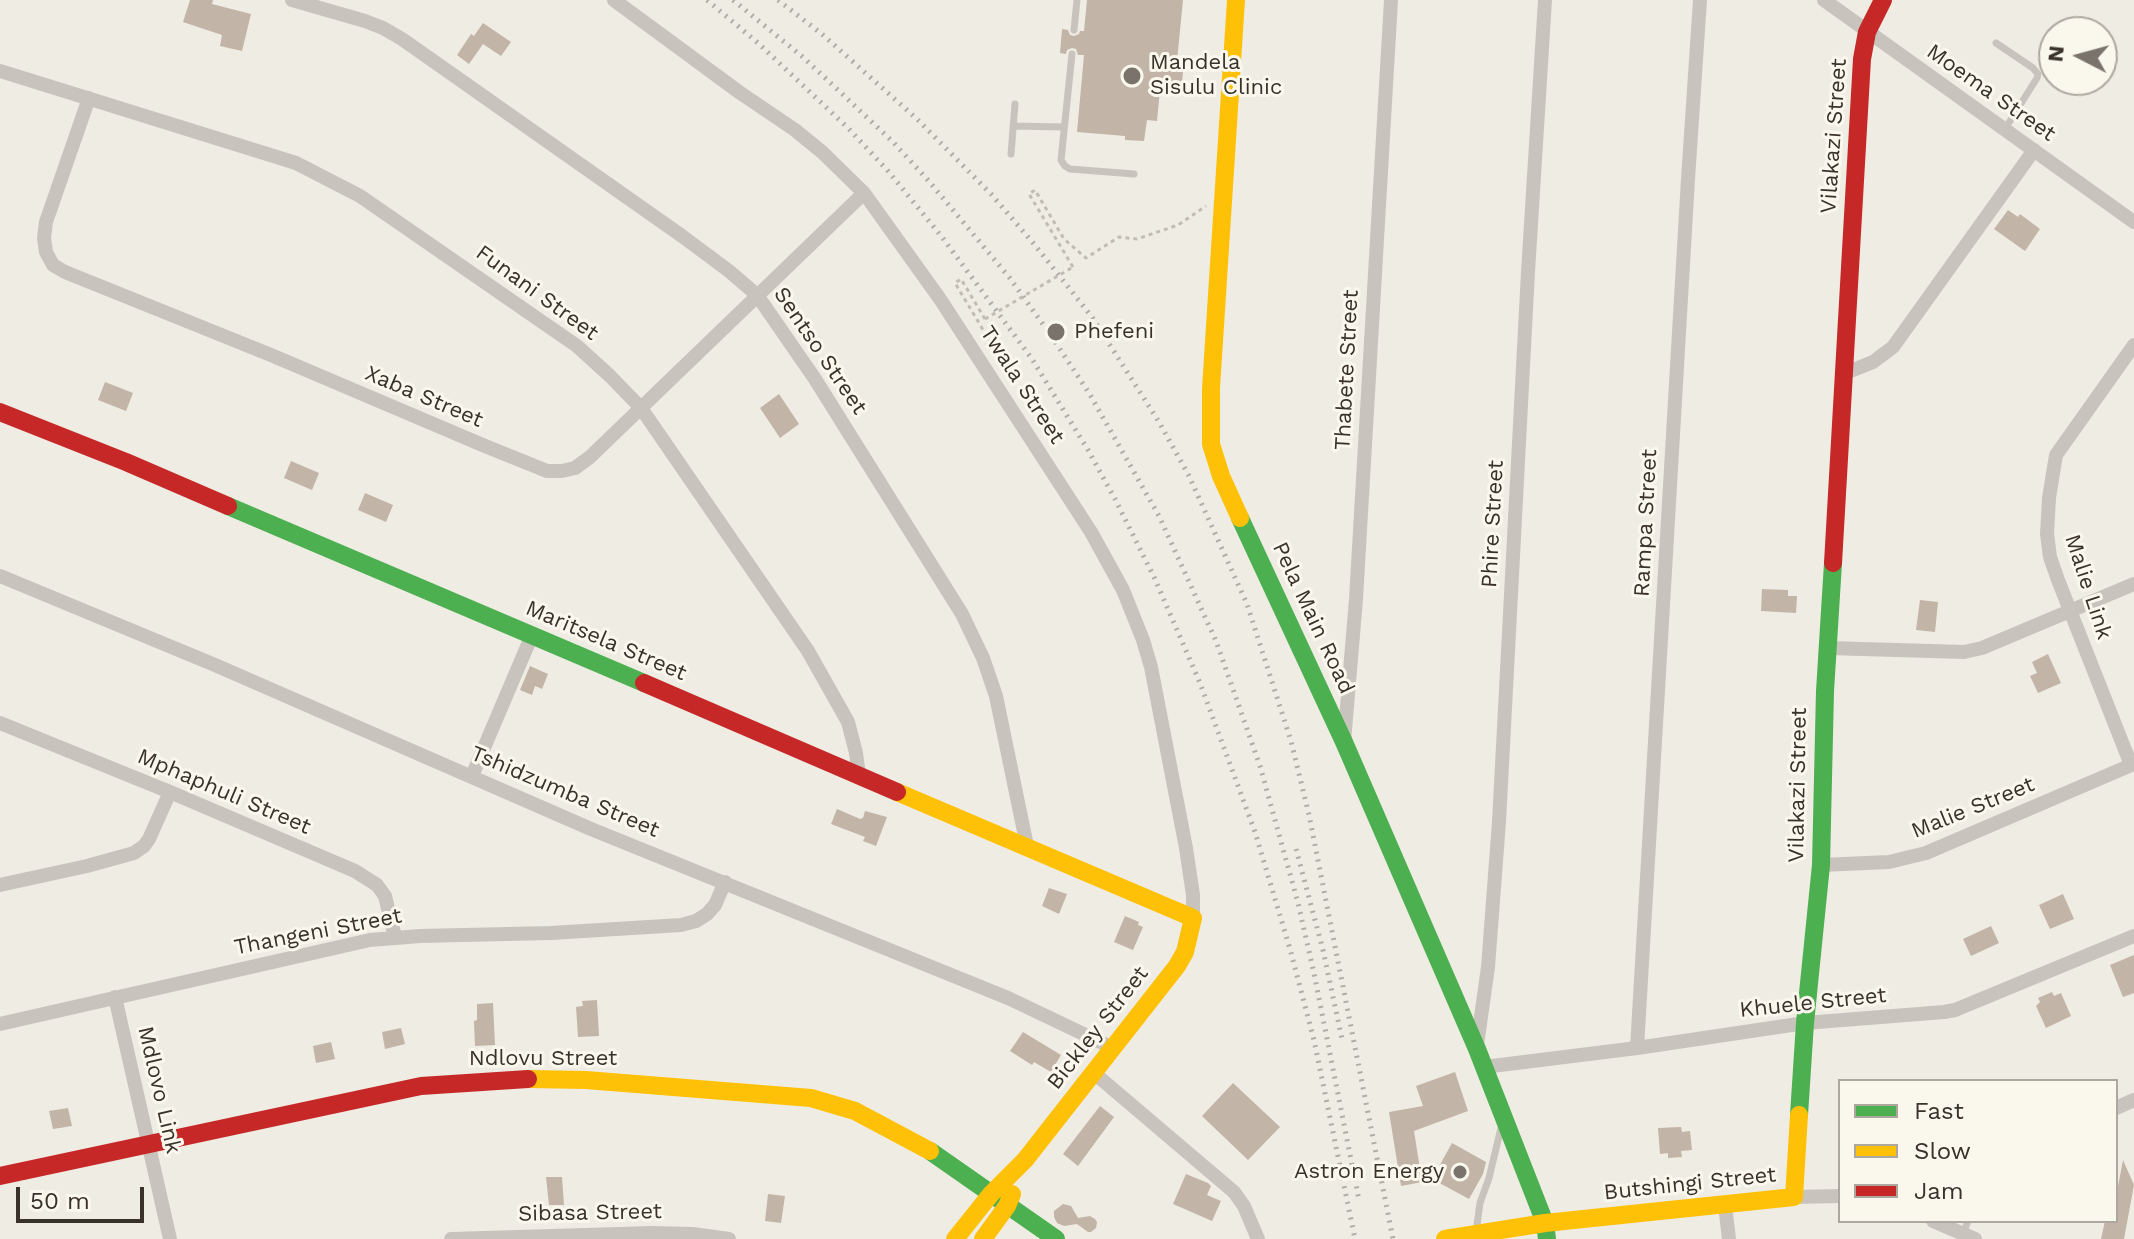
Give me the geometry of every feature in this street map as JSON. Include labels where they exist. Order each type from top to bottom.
[{"type":"street","name":"Sentso Street","points":[[292,0],[365,21],[402,39],[682,236],[757,295],[815,379],[962,614],[983,658],[996,696],[1027,846]]},
{"type":"street","name":"Twala Street","points":[[614,0],[795,130],[864,193],[940,299],[1091,532],[1123,590],[1151,667],[1186,848],[1193,918]]},
{"type":"street","name":"Pela Main Road","points":[[1236,0],[1211,388],[1211,444],[1221,476],[1344,742],[1477,1049],[1546,1231]]},
{"type":"street","name":"Thabete Street","points":[[1344,742],[1356,599],[1391,0]]},
{"type":"street","name":"Phire Street","points":[[1477,1049],[1488,967],[1499,822],[1545,0]]},
{"type":"street","name":"Rampa Street","points":[[1637,1048],[1700,0]]},
{"type":"street","name":"Moema Street","points":[[1824,0],[2134,222]]},
{"type":"street","name":"Vilakazi Street","points":[[1794,1197],[1805,1023],[1821,865],[1825,691],[1862,59],[1867,32],[1883,0]]},
{"type":"street","name":"Funani Street","points":[[0,71],[296,163],[360,196],[577,346],[641,408],[808,651],[848,722],[859,775]]},
{"type":"street","name":"Xaba Street","points":[[89,98],[46,222],[46,252],[53,265],[547,471],[575,468],[590,457],[864,193]]},
{"type":"street","points":[[1843,374],[1873,362],[1893,347],[2034,150]]},
{"type":"street","name":"Malie Link","points":[[2132,764],[2050,557],[2047,534],[2056,455],[2134,345]]},
{"type":"street","name":"Maritsela Street","points":[[0,412],[126,462],[1193,918]]},
{"type":"street","name":"Tshidzumba Street","points":[[0,576],[215,665],[591,829],[1008,998],[1113,1048]]},
{"type":"street","points":[[1828,648],[1964,652],[1982,648],[2134,584]]},
{"type":"street","points":[[472,776],[532,635]]},
{"type":"street","name":"Mphaphuli Street","points":[[0,723],[355,871],[377,885],[385,896],[395,937]]},
{"type":"street","name":"Malie Street","points":[[1821,865],[1889,862],[1926,853],[2132,764]]},
{"type":"street","points":[[0,885],[134,853],[149,839],[170,792]]},
{"type":"street","name":"Thangeni Street","points":[[0,1024],[370,940],[681,925],[707,914],[715,905],[725,882]]},
{"type":"street","name":"Bickley Street","points":[[955,1239],[991,1194],[1025,1160],[1177,966],[1185,952],[1193,918]]},
{"type":"street","name":"Khuele Street","points":[[1484,1067],[1805,1023],[1955,1010],[2134,936]]},
{"type":"street","name":"Mdlovo Link","points":[[115,997],[170,1239]]},
{"type":"street","points":[[1094,1073],[1234,1192],[1244,1206],[1258,1239]]},
{"type":"street","name":"Ndlovu Street","points":[[0,1176],[421,1086],[516,1079],[600,1081],[811,1098],[855,1111],[927,1149],[1056,1239]]},
{"type":"street","name":"Bickley Street","points":[[983,1239],[1007,1206],[1025,1160]]},
{"type":"street","name":"Butshingi Street","points":[[1445,1239],[1475,1234],[1546,1231],[1794,1197],[1838,1196]]},
{"type":"street","points":[[1725,1205],[1729,1239]]},
{"type":"street","points":[[1940,1223],[1969,1231]]},
{"type":"street","name":"Sibasa Street","points":[[451,1239],[652,1233],[729,1239]]},
{"type":"lane","points":[[1074,30],[1077,0]]},
{"type":"lane","points":[[1996,43],[2038,74],[2005,129]]},
{"type":"lane","points":[[1072,54],[1061,160],[1070,169],[1134,174]]},
{"type":"lane","points":[[1011,154],[1015,104]]},
{"type":"lane","points":[[1013,126],[1064,127]]},
{"type":"lane","points":[[1475,1234],[1480,1203],[1504,1117]]},
{"type":"path","points":[[987,338],[955,283],[961,279],[985,319],[1073,267],[1029,194],[1035,190],[1064,239],[1086,258],[1119,237],[1137,239],[1178,225],[1190,216]]},
{"type":"building","points":[[190,0],[213,0],[212,4],[251,14],[242,51],[220,46],[222,35],[183,22]]},
{"type":"building","name":"Mandela Sisulu Clinic","points":[[1087,0],[1183,0],[1177,61],[1184,62],[1181,92],[1160,90],[1157,121],[1147,120],[1144,141],[1125,140],[1125,136],[1077,132],[1084,55],[1078,55],[1072,48],[1066,54],[1060,53],[1062,29],[1074,36],[1084,31]]},
{"type":"building","points":[[483,23],[511,42],[501,56],[483,44],[469,64],[457,55]]},
{"type":"building","points":[[2008,210],[2018,217],[2020,214],[2040,229],[2025,251],[1994,229]]},
{"type":"building","points":[[105,382],[133,393],[126,411],[98,400]]},
{"type":"building","points":[[779,394],[799,424],[780,438],[760,408]]},
{"type":"building","points":[[291,461],[319,473],[312,490],[284,478]]},
{"type":"building","points":[[365,493],[393,505],[386,522],[358,510]]},
{"type":"building","points":[[1762,589],[1788,590],[1788,596],[1797,596],[1796,613],[1761,611]]},
{"type":"building","points":[[1920,600],[1938,602],[1935,632],[1916,630]]},
{"type":"building","points":[[2048,654],[2061,683],[2038,693],[2030,676],[2037,673],[2032,662]]},
{"type":"building","points":[[530,666],[548,674],[542,689],[535,686],[532,695],[520,690]]},
{"type":"building","points":[[837,809],[860,819],[865,811],[887,817],[876,846],[863,841],[865,837],[831,824]]},
{"type":"building","points":[[1049,888],[1067,894],[1059,914],[1042,906]]},
{"type":"building","points":[[2063,894],[2074,919],[2050,929],[2039,905]]},
{"type":"building","points":[[1125,916],[1143,927],[1133,950],[1114,942]]},
{"type":"building","points":[[1991,926],[1999,943],[1971,956],[1963,939]]},
{"type":"building","points":[[2134,955],[2134,993],[2123,997],[2110,965]]},
{"type":"building","points":[[2052,992],[2054,996],[2061,993],[2071,1016],[2046,1028],[2036,1006],[2040,1002],[2038,998]]},
{"type":"building","points":[[597,1000],[599,1036],[578,1037],[576,1007],[583,1006],[582,1001]]},
{"type":"building","points":[[493,1003],[495,1045],[475,1046],[477,1004]]},
{"type":"building","points":[[401,1028],[405,1044],[385,1049],[382,1032]]},
{"type":"building","points":[[1023,1032],[1061,1055],[1051,1072],[1034,1062],[1032,1065],[1010,1051]]},
{"type":"building","points":[[331,1042],[335,1059],[316,1063],[313,1046]]},
{"type":"building","points":[[1455,1072],[1468,1111],[1414,1131],[1422,1182],[1401,1186],[1389,1112],[1423,1106],[1416,1086]]},
{"type":"building","points":[[1233,1083],[1280,1127],[1248,1160],[1202,1116]]},
{"type":"building","points":[[1100,1106],[1114,1117],[1078,1166],[1063,1154]]},
{"type":"building","points":[[68,1108],[72,1126],[53,1129],[49,1111]]},
{"type":"building","points":[[1681,1127],[1682,1132],[1690,1131],[1692,1150],[1681,1151],[1682,1157],[1668,1158],[1668,1153],[1660,1154],[1658,1128]]},
{"type":"building","points":[[1452,1143],[1486,1162],[1469,1199],[1432,1179]]},
{"type":"building","points":[[2123,1160],[2134,1185],[2124,1239],[2101,1239],[2105,1223],[2118,1223],[2118,1186]]},
{"type":"building","points":[[1186,1174],[1208,1183],[1211,1186],[1207,1195],[1221,1201],[1212,1221],[1173,1204]]},
{"type":"building","points":[[546,1177],[562,1177],[564,1205],[549,1205]]},
{"type":"building","points":[[768,1194],[785,1196],[781,1223],[765,1221]]},
{"type":"building","points":[[1063,1204],[1071,1206],[1078,1218],[1090,1216],[1095,1219],[1096,1228],[1088,1232],[1077,1224],[1064,1226],[1057,1223],[1054,1211]]},
{"type":"railway","points":[[707,0],[758,43],[848,128],[942,237],[1032,359],[1115,499],[1154,577],[1200,683],[1255,832],[1314,1040],[1355,1239]]},
{"type":"railway","points":[[733,0],[804,58],[893,142],[1009,277],[1089,393],[1159,516],[1216,641],[1260,766],[1314,973],[1359,1200]]},
{"type":"railway","points":[[778,0],[823,35],[917,119],[991,194],[1092,317],[1159,422],[1189,476],[1247,604],[1291,741],[1309,815],[1393,1239]]},
{"type":"railway","points":[[1296,849],[1323,950],[1342,1039]]},
{"type":"traffic: fast","points":[[228,506],[644,683]]},
{"type":"traffic: fast","points":[[1240,518],[1344,742],[1477,1049],[1545,1223],[1547,1239]]},
{"type":"traffic: fast","points":[[1799,1115],[1821,865],[1825,691],[1833,563]]},
{"type":"traffic: fast","points":[[930,1151],[1056,1239]]},
{"type":"traffic: slow","points":[[1236,0],[1211,388],[1211,444],[1240,518]]},
{"type":"traffic: slow","points":[[897,792],[1193,918],[1185,952],[1177,966],[1025,1160],[991,1194],[955,1239]]},
{"type":"traffic: slow","points":[[528,1079],[586,1080],[811,1098],[855,1111],[930,1151]]},
{"type":"traffic: slow","points":[[1445,1239],[1545,1223],[1794,1197],[1799,1115]]},
{"type":"traffic: slow","points":[[983,1239],[1012,1194]]},
{"type":"traffic: jam","points":[[1833,563],[1862,59],[1867,32],[1883,0]]},
{"type":"traffic: jam","points":[[0,412],[228,506]]},
{"type":"traffic: jam","points":[[644,683],[897,792]]},
{"type":"traffic: jam","points":[[0,1176],[421,1086],[528,1079]]},
{"type":"place","name":"Mandela Sisulu Clinic","points":[[1132,76]]},
{"type":"place","name":"Phefeni","points":[[1056,332]]},
{"type":"place","name":"Astron Energy","points":[[1460,1172]]}]
